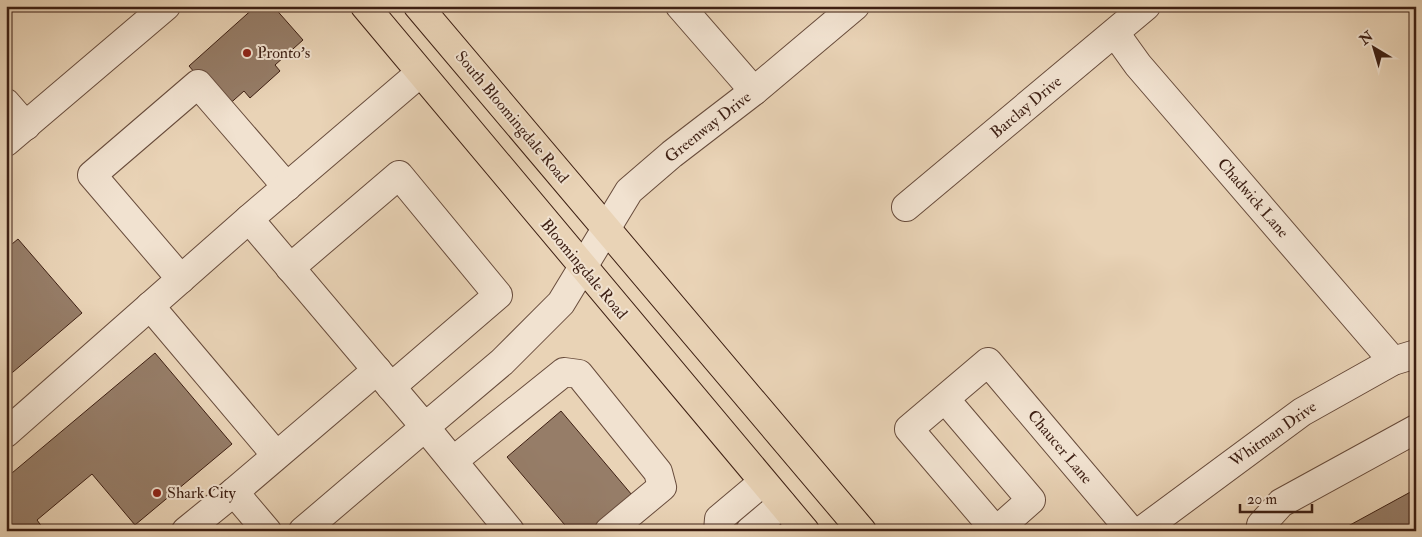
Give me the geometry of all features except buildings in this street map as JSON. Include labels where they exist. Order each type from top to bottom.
[{"type":"main road","name":"Bloomingdale Road","points":[[365,6],[805,531]]},
{"type":"main road","name":"South Bloomingdale Road","points":[[418,6],[606,229]]},
{"type":"main road","points":[[606,229],[862,531]]},
{"type":"street","points":[[6,103],[16,134],[166,6]]},
{"type":"street","points":[[680,6],[754,92]]},
{"type":"street","name":"Greenway Drive","points":[[303,531],[502,362],[554,310],[583,268],[629,192],[672,154],[754,92],[855,6]]},
{"type":"street","name":"Barclay Drive","points":[[906,207],[1146,6]]},
{"type":"street","name":"Chadwick Lane","points":[[1115,33],[1138,66],[1404,358]]},
{"type":"street","points":[[6,433],[249,219],[420,73]]},
{"type":"street","points":[[181,279],[92,175],[198,84],[287,187]]},
{"type":"street","points":[[186,531],[276,455],[498,295],[399,175],[290,268]]},
{"type":"street","points":[[249,219],[425,427],[510,531]]},
{"type":"street","points":[[150,306],[276,455]]},
{"type":"street","name":"Whitman Drive","points":[[1141,531],[1302,412],[1404,358]]},
{"type":"street","name":"Chaucer Lane","points":[[945,399],[988,362],[1131,531]]},
{"type":"street","points":[[453,461],[564,372],[578,374],[658,472],[662,487],[609,531]]},
{"type":"street","points":[[945,399],[1031,500],[996,531],[909,429],[945,399]]},
{"type":"street","points":[[1260,531],[1261,525],[1281,502],[1416,429]]},
{"type":"street","points":[[718,531],[719,519],[763,482]]},
{"type":"street","points":[[234,492],[266,531]]},
{"type":"street","points":[[750,531],[782,504]]},
{"type":"place","name":"Pronto's","points":[[247,53]]},
{"type":"place","name":"Shark City","points":[[157,493]]}]
